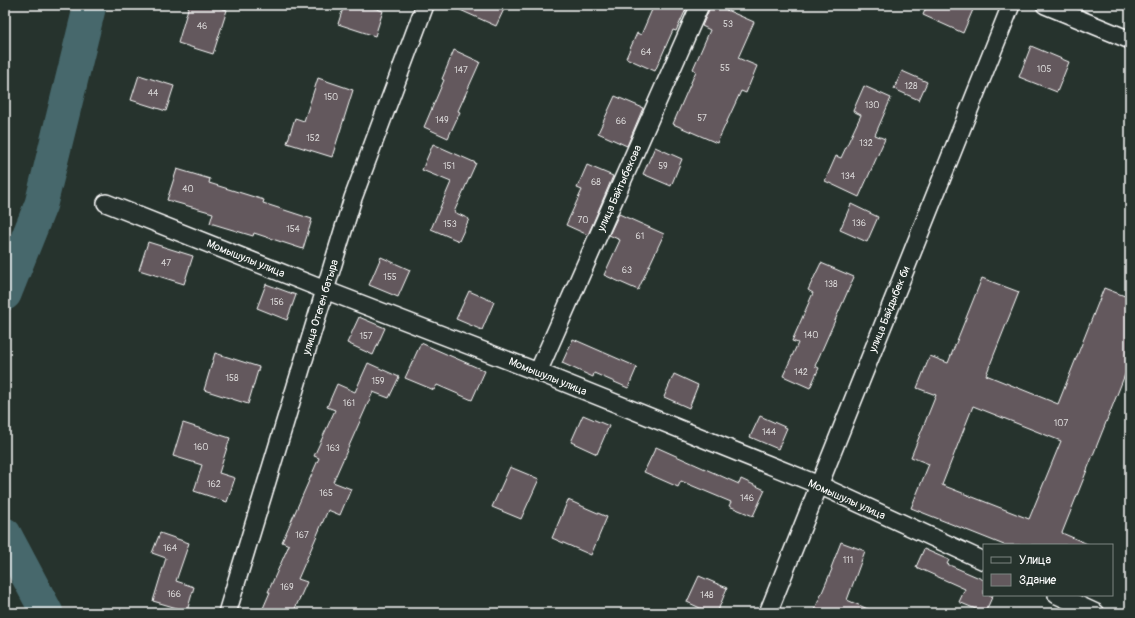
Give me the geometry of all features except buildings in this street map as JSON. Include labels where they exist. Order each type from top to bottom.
[{"type":"street","name":"улица Отеген батыра","points":[[227,613],[353,198],[425,5]]},
{"type":"street","name":"улица Байтыбекова","points":[[538,372],[700,5]]},
{"type":"street","name":"улица Байдыбек би","points":[[768,613],[1011,5]]},
{"type":"street","points":[[1045,5],[1130,40]]},
{"type":"street","name":"Момышулы улица","points":[[106,203],[325,290],[538,372],[819,485],[983,562]]},
{"type":"street","points":[[1059,596],[1096,613]]},
{"type":"waterway","points":[[5,294],[41,204],[90,5]]},
{"type":"waterway","points":[[5,534],[47,613]]}]
